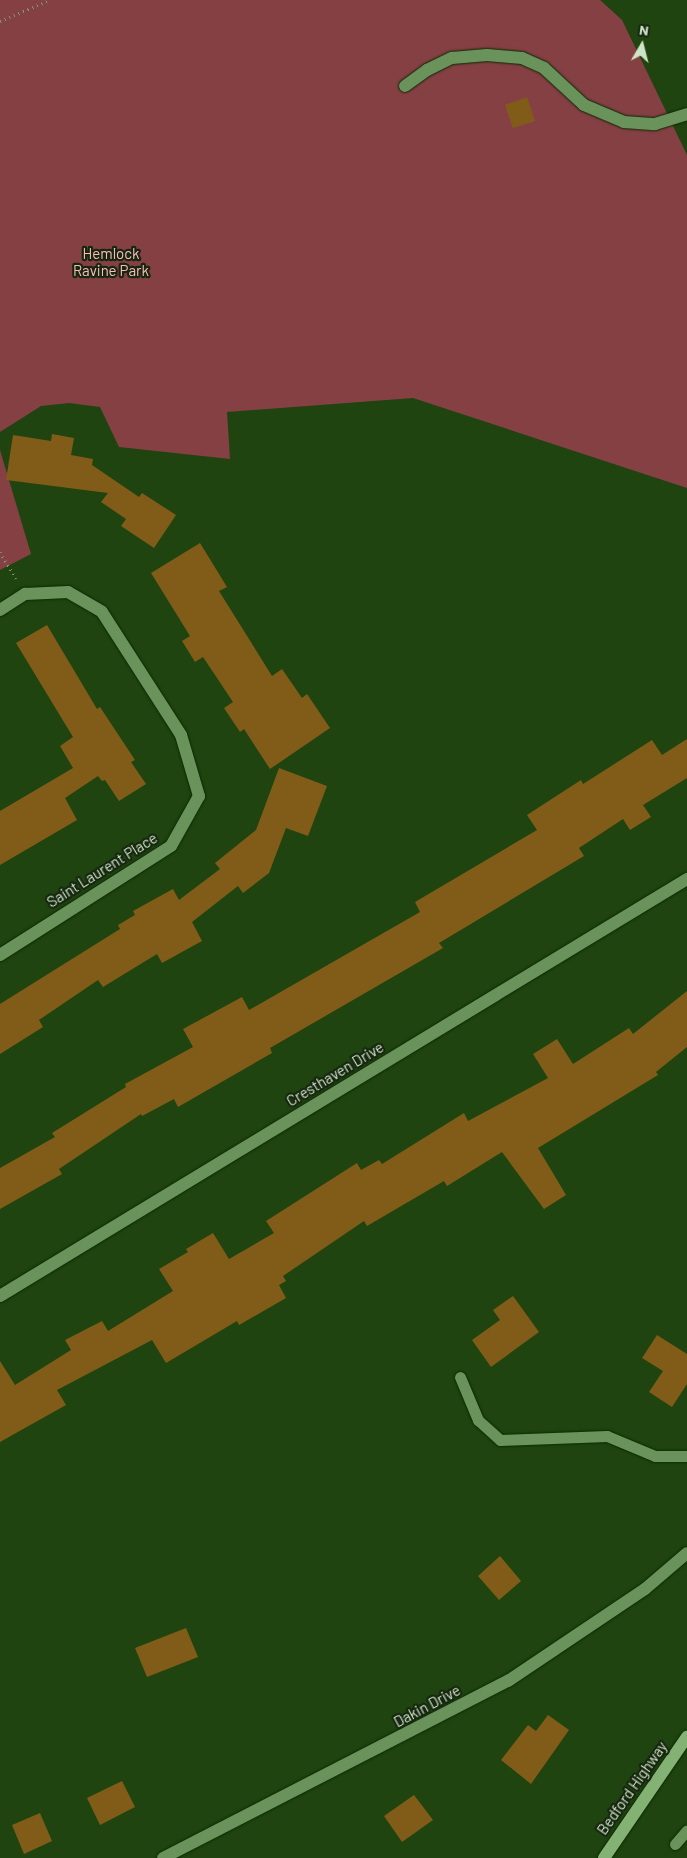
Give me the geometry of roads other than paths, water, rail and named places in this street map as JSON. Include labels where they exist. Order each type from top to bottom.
[{"type":"main road","name":"Bedford Highway","points":[[604,1858],[687,1737]]},
{"type":"street","points":[[405,86],[427,70],[452,58],[487,56],[522,58],[544,68],[584,105],[624,122],[655,124],[687,114]]},
{"type":"street","name":"Saint Laurent Place","points":[[0,610],[25,594],[68,592],[102,612],[181,735],[199,796],[171,846],[0,955]]},
{"type":"street","name":"Cresthaven Drive","points":[[2,1290],[687,879]]},
{"type":"street","name":"Dakin Drive","points":[[163,1858],[508,1682],[645,1589],[687,1553]]},
{"type":"lane","points":[[460,1377],[478,1420],[500,1440],[607,1436],[655,1456],[687,1456]]},
{"type":"lane","points":[[675,1844],[687,1830]]},
{"type":"park label","name":"Hemlock Ravine Park","points":[[111,262]]}]
